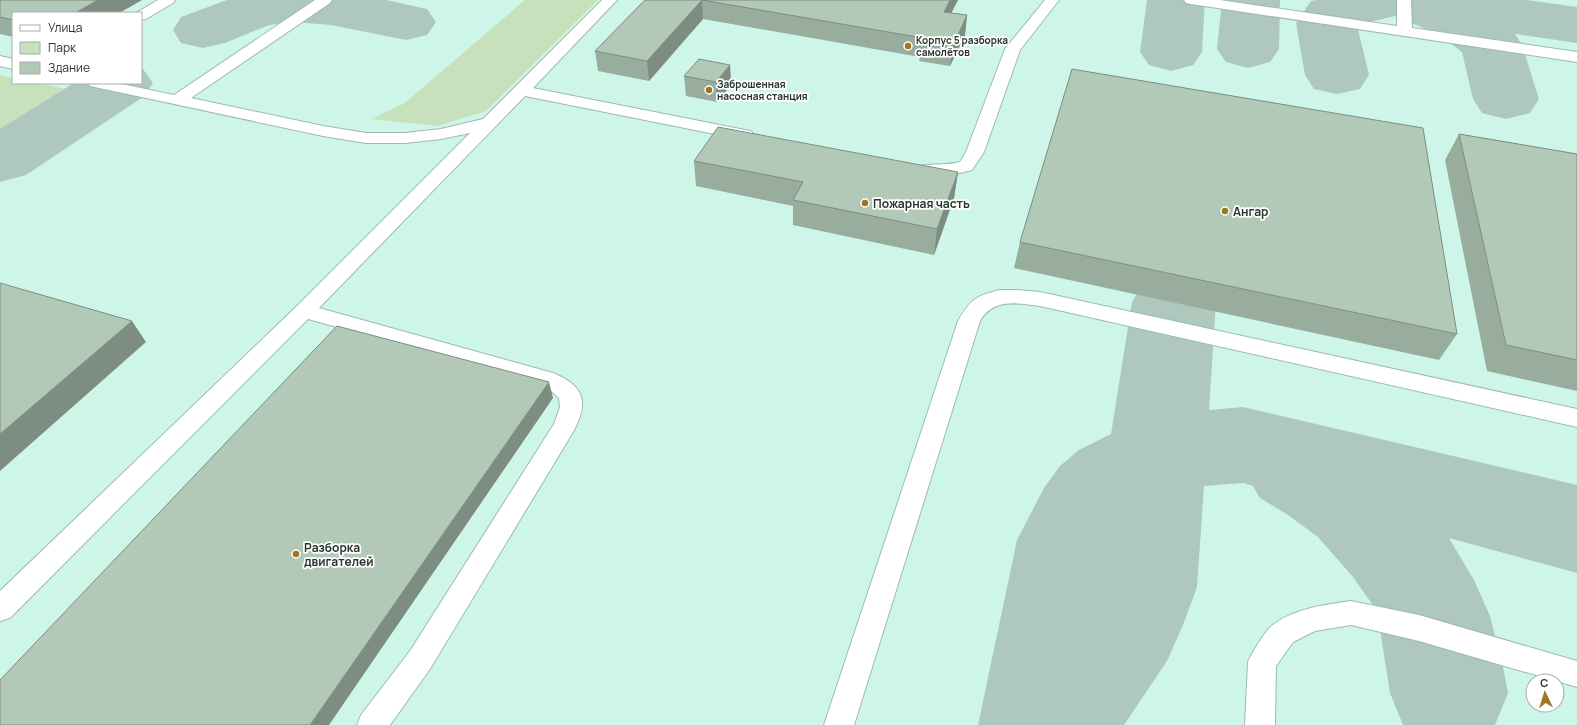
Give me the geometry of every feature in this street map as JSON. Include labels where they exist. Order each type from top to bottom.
[{"type":"lane","points":[[142,15],[168,0]]},
{"type":"lane","points":[[177,100],[325,0]]},
{"type":"lane","points":[[0,609],[304,311],[610,0]]},
{"type":"lane","points":[[905,168],[921,171],[946,171],[966,166],[975,152],[1013,49],[1052,0]]},
{"type":"lane","points":[[1191,0],[1577,57]]},
{"type":"lane","points":[[1404,0],[1404,31]]},
{"type":"lane","points":[[0,61],[12,64]]},
{"type":"lane","points":[[100,84],[323,131],[366,138],[405,138],[434,135],[489,123]]},
{"type":"lane","points":[[521,90],[764,139]]},
{"type":"lane","points":[[839,725],[969,321],[978,307],[987,301],[1020,296],[1040,299],[1577,418]]},
{"type":"lane","points":[[304,311],[533,374],[556,382],[569,393],[572,406],[565,426],[420,660],[372,725]]},
{"type":"lane","points":[[1260,725],[1262,662],[1283,634],[1312,619],[1351,613],[1419,628],[1577,674]]},
{"type":"shaded area","points":[[0,0],[1577,0],[1577,725],[0,725]]},
{"type":"green space","points":[[525,0],[598,0],[486,111],[438,126],[371,119],[405,103]]},
{"type":"green space","points":[[0,75],[12,78],[12,84],[43,84],[71,90],[0,135]]},
{"type":"building","points":[[0,0],[98,0],[77,12],[12,12],[12,20],[0,17]]},
{"type":"building","points":[[645,0],[702,0],[647,61],[595,51]]},
{"type":"building","points":[[702,0],[950,0],[944,12],[967,15],[953,46],[921,41],[923,38]]},
{"type":"building","points":[[699,59],[730,65],[716,82],[684,76]]},
{"type":"building","name":"Ангар","points":[[1072,69],[1423,128],[1457,334],[1020,242]]},
{"type":"building","points":[[718,127],[958,172],[937,229],[793,200],[803,182],[694,161]]},
{"type":"building","points":[[1459,134],[1577,154],[1577,360],[1506,345]]},
{"type":"building","points":[[0,283],[132,321],[0,434]]},
{"type":"building","name":"Разборка двигателей","points":[[337,326],[549,382],[310,725],[0,725],[0,680]]},
{"type":"taxiway","points":[[1171,52],[1176,0]]},
{"type":"taxiway","points":[[1248,49],[1251,0]]},
{"type":"taxiway","points":[[1337,75],[1326,23],[1332,14],[1358,6],[1390,0]]},
{"type":"taxiway","points":[[1401,0],[1577,25]]},
{"type":"taxiway","points":[[1411,2],[1449,17],[1475,32],[1491,45],[1506,99]]},
{"type":"taxiway","points":[[203,30],[228,19],[253,11],[293,5],[331,7],[406,22]]},
{"type":"taxiway","points":[[0,160],[118,84]]},
{"type":"taxiway","points":[[1157,457],[1174,302]]},
{"type":"taxiway","points":[[1157,457],[1175,450],[1243,445],[1577,529]]},
{"type":"taxiway","points":[[1039,725],[1070,540],[1081,518],[1096,495],[1114,478],[1141,463],[1157,457]]},
{"type":"taxiway","points":[[1058,725],[1066,709],[1097,664],[1127,625],[1142,587],[1157,457]]},
{"type":"taxiway","points":[[1295,470],[1324,486],[1354,507],[1390,545],[1411,572],[1434,616],[1449,693]]},
{"type":"place","name":"Корпус 5 разборка самолётов","points":[[908,46]]},
{"type":"place","name":"Заброшенная насосная станция","points":[[709,90]]},
{"type":"place","name":"Пожарная часть","points":[[865,203]]},
{"type":"place","name":"Ангар","points":[[1225,211]]},
{"type":"place","name":"Разборка двигателей","points":[[296,554]]}]
